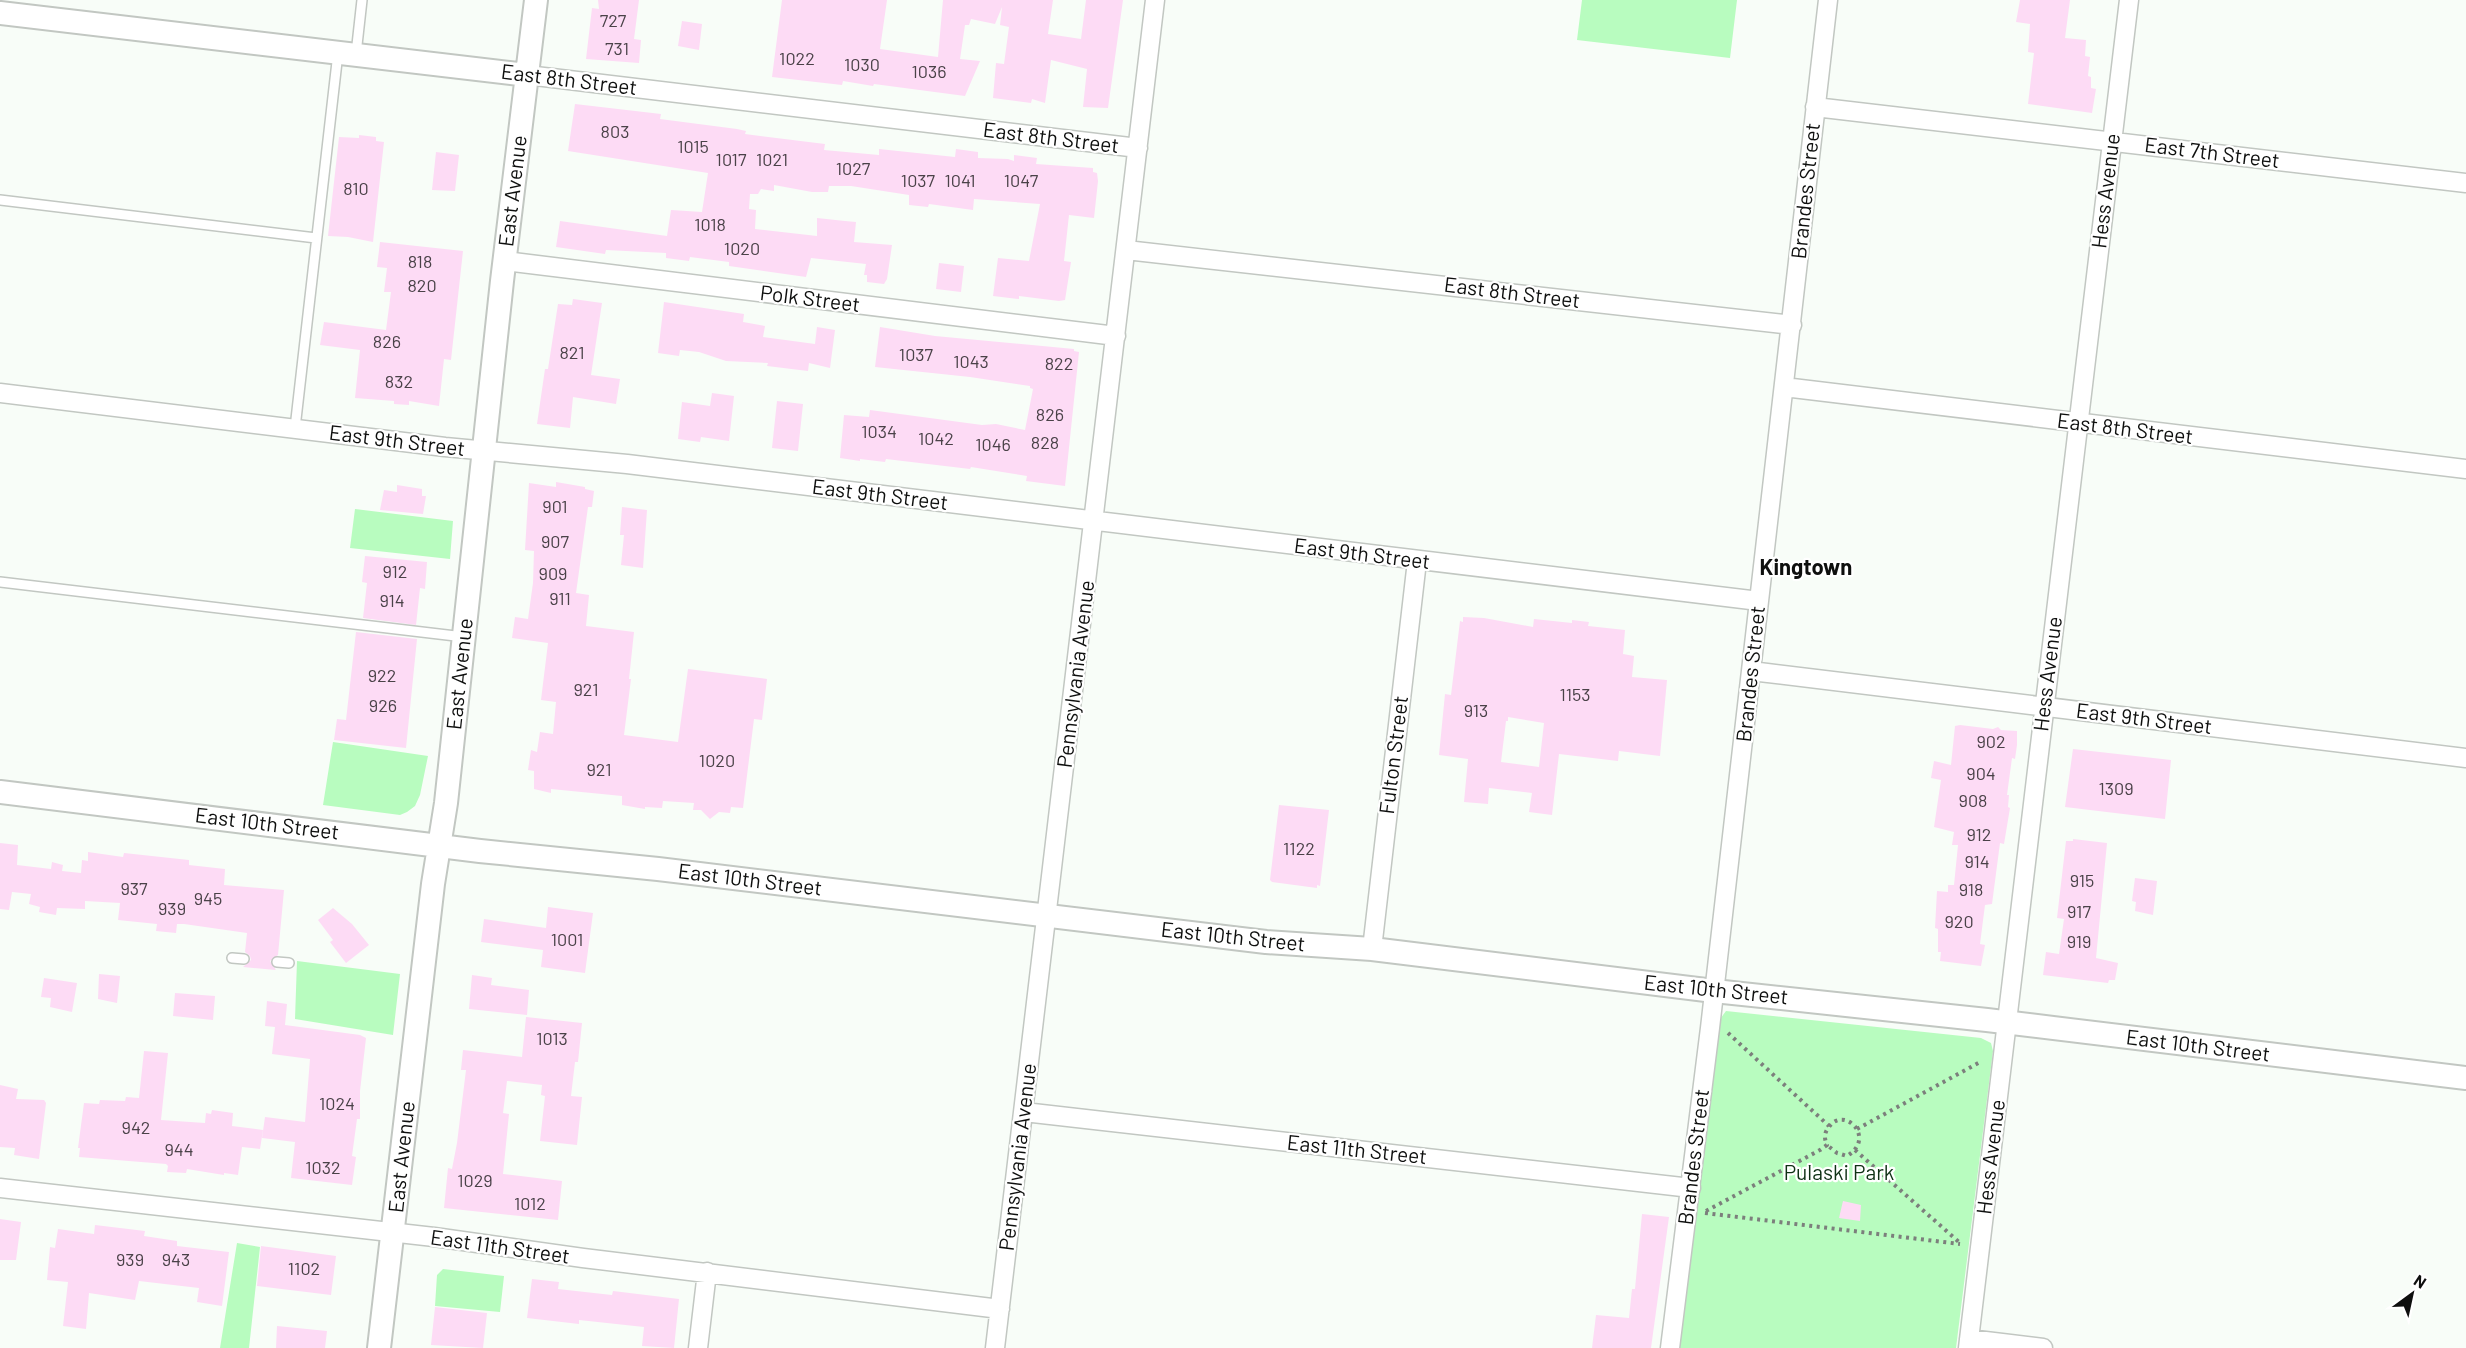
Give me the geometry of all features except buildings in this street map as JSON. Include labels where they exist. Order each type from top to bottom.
[{"type":"street","name":"East Avenue","points":[[379,1348],[438,845],[446,803],[536,0]]},
{"type":"street","name":"Pennsylvania Avenue","points":[[995,1348],[1155,0]]},
{"type":"street","name":"Brandes Street","points":[[1670,1348],[1691,1188],[1828,0]]},
{"type":"street","name":"Hess Avenue","points":[[1968,1343],[2129,0]]},
{"type":"street","name":"East 8th Street","points":[[0,13],[1138,148]]},
{"type":"street","name":"East 7th Street","points":[[1815,107],[2466,183]]},
{"type":"street","name":"East 8th Street","points":[[1126,250],[1792,325]]},
{"type":"street","name":"Polk Street","points":[[505,261],[1116,336]]},
{"type":"street","name":"East 8th Street","points":[[1784,387],[2466,469]]},
{"type":"street","name":"East 9th Street","points":[[0,393],[484,451],[627,464],[1759,601]]},
{"type":"street","name":"Fulton Street","points":[[1372,949],[1417,561]]},
{"type":"street","name":"East 9th Street","points":[[1751,671],[2466,758]]},
{"type":"street","name":"East 10th Street","points":[[0,792],[1266,942],[1372,949],[1714,991],[2007,1022],[2466,1078]]},
{"type":"street","name":"East 11th Street","points":[[1023,1112],[1691,1188]]},
{"type":"street","name":"East 11th Street","points":[[0,1188],[393,1233],[1000,1309]]},
{"type":"street","points":[[698,1348],[707,1272]]},
{"type":"street","points":[[1968,1343],[2043,1348]]},
{"type":"lane","points":[[295,428],[316,238],[347,54],[362,0]]},
{"type":"lane","points":[[0,200],[316,238]]},
{"type":"lane","points":[[0,582],[464,637]]},
{"type":"lane","points":[[232,958],[244,959]]},
{"type":"lane","points":[[277,962],[289,963]]},
{"type":"path","points":[[1726,1031],[1829,1126]]},
{"type":"path","points":[[1857,1129],[1982,1061]]},
{"type":"path","points":[[1844,1119],[1853,1124],[1860,1139],[1856,1150],[1847,1156],[1834,1151],[1827,1145],[1825,1134],[1829,1126],[1844,1119]]},
{"type":"path","points":[[1827,1145],[1703,1212],[1960,1244],[1856,1150]]},
{"type":"green space","points":[[1582,0],[1737,0],[1730,58],[1577,40]]},
{"type":"green space","points":[[355,509],[453,521],[450,559],[350,548]]},
{"type":"green space","points":[[333,742],[428,756],[420,795],[415,806],[400,815],[323,805]]},
{"type":"green space","points":[[297,961],[400,974],[393,1035],[295,1019]]},
{"type":"green space","name":"Pulaski Park","points":[[1726,1011],[1981,1038],[1991,1043],[1993,1051],[1956,1348],[1679,1348],[1720,1019]]},
{"type":"green space","points":[[237,1243],[260,1247],[249,1348],[220,1348]]},
{"type":"green space","points":[[443,1269],[504,1276],[500,1312],[435,1306],[437,1275]]},
{"type":"district","name":"Kingtown","points":[[1806,567]]}]
